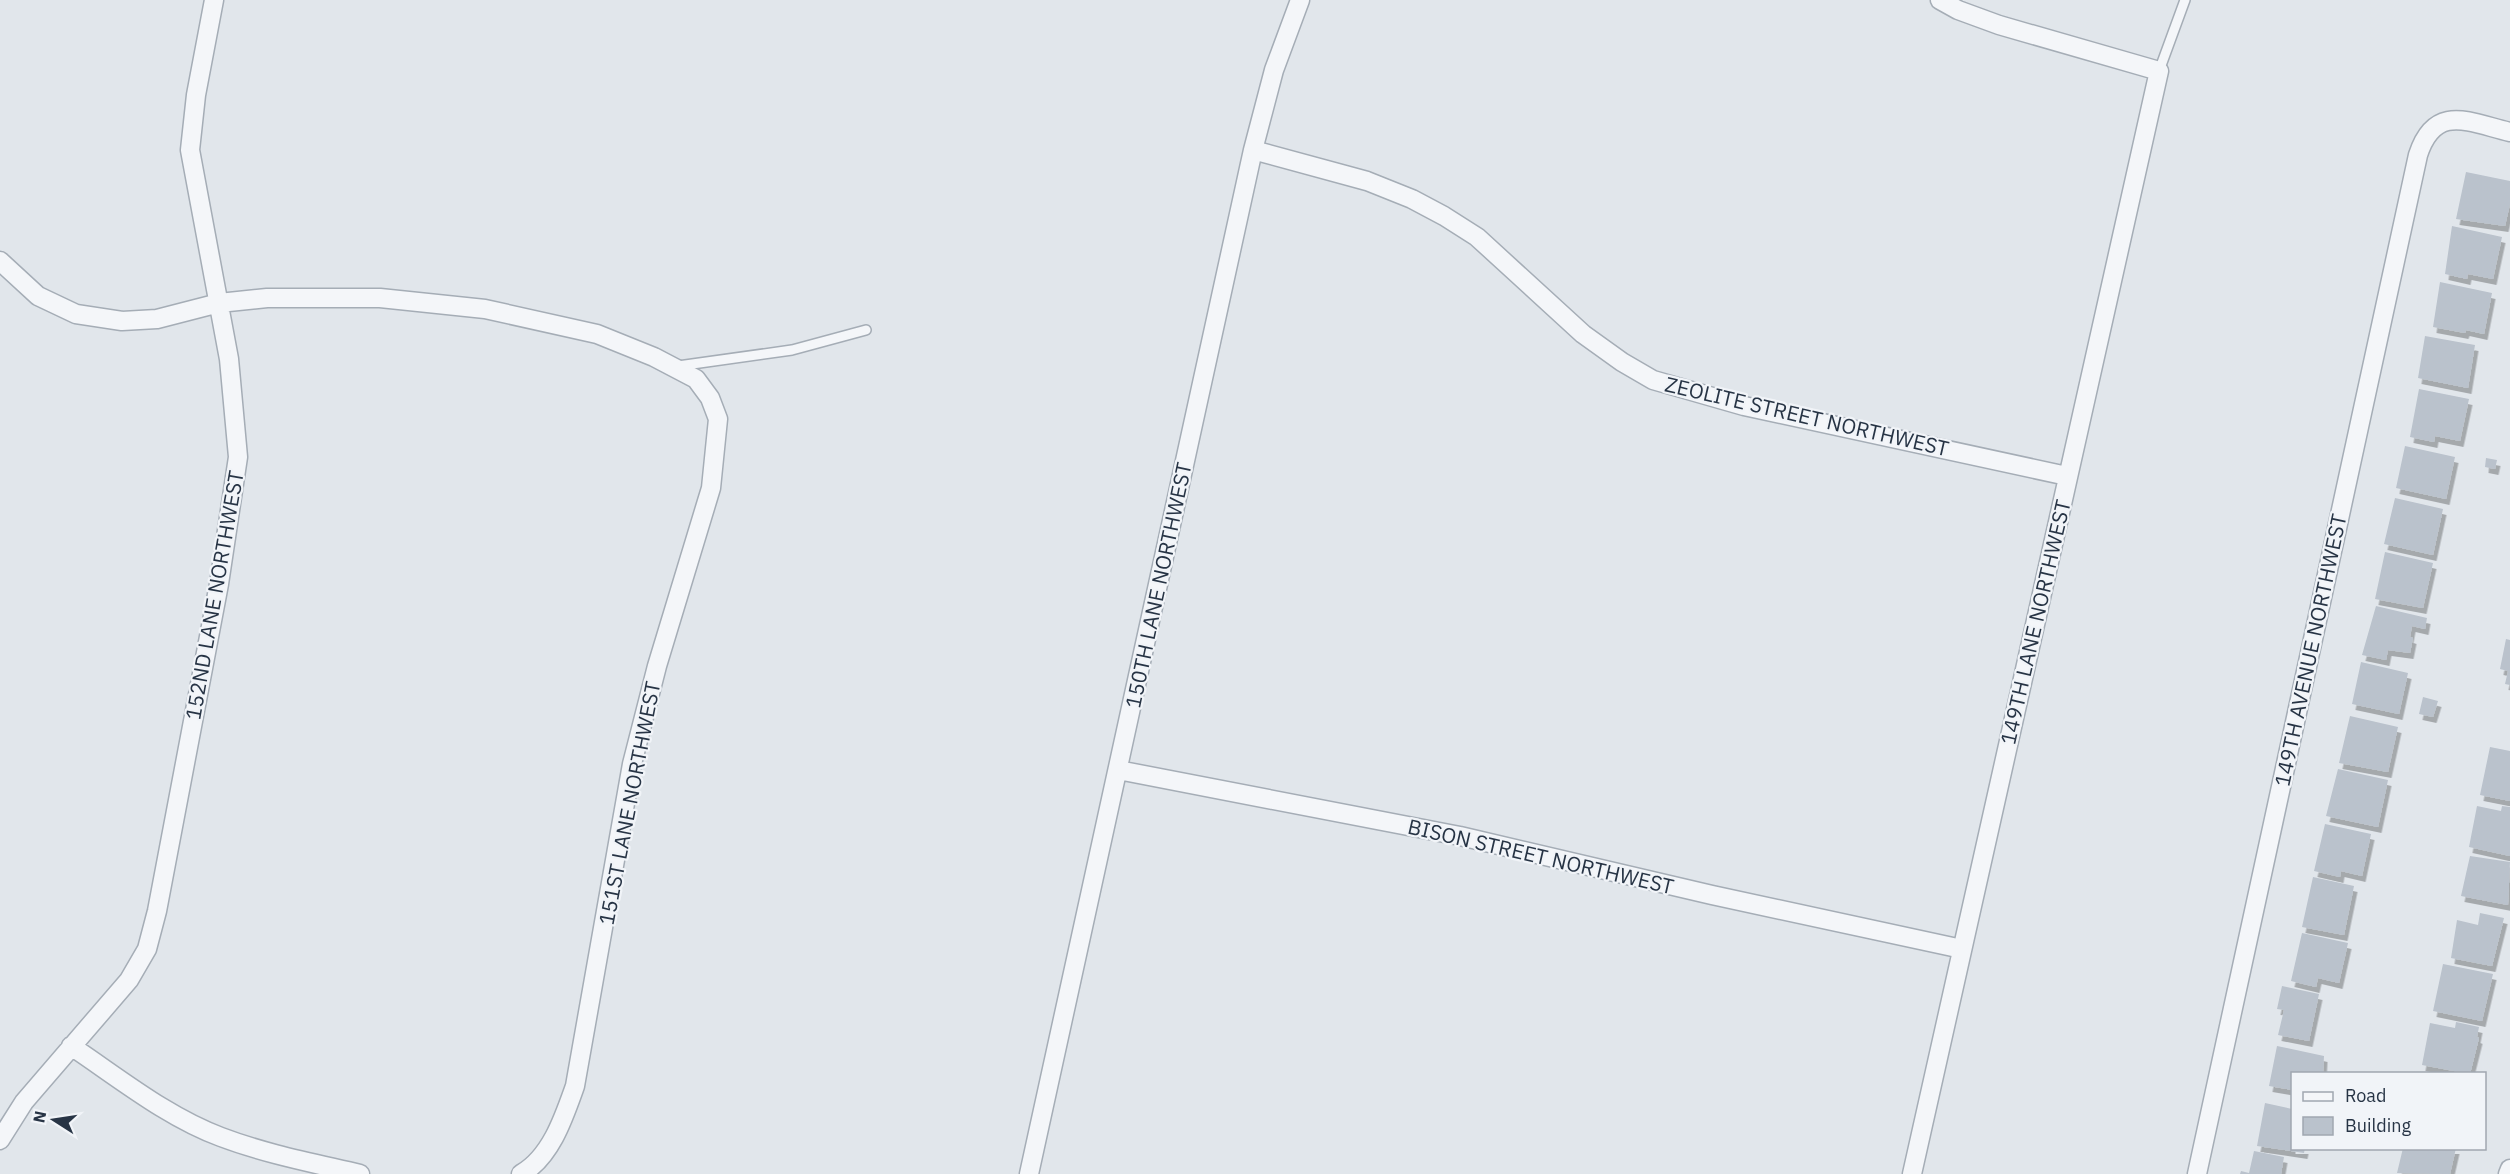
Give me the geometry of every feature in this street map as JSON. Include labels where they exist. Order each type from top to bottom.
[{"type":"street","name":"152ND LANE NORTHWEST","points":[[0,1140],[24,1102],[129,980],[147,949],[157,911],[219,584],[237,457],[229,359],[190,150],[196,95],[214,0]]},
{"type":"street","name":"150TH LANE NORTHWEST","points":[[1029,1174],[1253,150],[1274,70],[1300,0]]},
{"type":"street","points":[[1940,0],[1958,10],[1999,25],[2159,71]]},
{"type":"street","name":"149TH LANE NORTHWEST","points":[[1912,1174],[2159,71]]},
{"type":"street","name":"149TH AVENUE NORTHWEST","points":[[2197,1174],[2418,155],[2423,140],[2431,128],[2453,119],[2510,132]]},
{"type":"street","name":"ZEOLITE STREET NORTHWEST","points":[[1253,150],[1367,181],[1412,199],[1444,216],[1477,237],[1583,334],[1622,362],[1653,380],[1744,406],[2067,476]]},
{"type":"street","name":"151ST LANE NORTHWEST","points":[[0,261],[38,296],[76,314],[122,321],[157,320],[219,303],[267,298],[380,298],[485,309],[597,334],[696,379],[710,398],[718,419],[711,488],[657,666],[633,764],[575,1086],[562,1120],[544,1152],[530,1169],[521,1174]]},
{"type":"street","name":"BISON STREET NORTHWEST","points":[[1118,770],[1460,836],[1712,895],[1962,949]]},
{"type":"street","points":[[71,1047],[175,1115],[220,1137],[278,1156],[360,1174]]},
{"type":"street","points":[[2508,1174],[2510,1169]]},
{"type":"lane","points":[[2159,71],[2185,0]]},
{"type":"lane","points":[[673,367],[792,350],[866,330]]},
{"type":"building","points":[[2466,172],[2510,181],[2510,204],[2505,226],[2456,219]]},
{"type":"building","points":[[2452,226],[2502,237],[2493,279],[2468,274],[2467,279],[2445,274]]},
{"type":"building","points":[[2440,282],[2492,293],[2484,334],[2433,327]]},
{"type":"building","points":[[2425,336],[2475,345],[2468,388],[2418,378]]},
{"type":"building","points":[[2419,389],[2469,399],[2460,441],[2435,436],[2434,442],[2410,437]]},
{"type":"building","points":[[2405,446],[2455,457],[2446,499],[2396,488]]},
{"type":"building","points":[[2486,458],[2497,460],[2495,469],[2485,467]]},
{"type":"building","points":[[2395,498],[2443,509],[2433,555],[2384,544]]},
{"type":"building","points":[[2385,552],[2433,563],[2423,608],[2375,599]]},
{"type":"building","points":[[2376,606],[2427,618],[2425,629],[2412,626],[2410,637],[2413,638],[2410,653],[2388,650],[2386,660],[2362,655]]},
{"type":"building","points":[[2506,639],[2510,640],[2510,685],[2505,684],[2508,671],[2500,669]]},
{"type":"building","points":[[2361,662],[2408,673],[2399,714],[2352,704]]},
{"type":"building","points":[[2423,697],[2438,701],[2433,717],[2419,714]]},
{"type":"building","points":[[2350,716],[2398,727],[2388,772],[2339,763]]},
{"type":"building","points":[[2490,747],[2510,751],[2510,801],[2480,795]]},
{"type":"building","points":[[2338,769],[2388,780],[2378,827],[2326,816]]},
{"type":"building","points":[[2477,806],[2501,811],[2502,806],[2510,807],[2510,856],[2469,847]]},
{"type":"building","points":[[2325,824],[2371,834],[2362,876],[2341,871],[2340,877],[2314,871]]},
{"type":"building","points":[[2470,856],[2510,862],[2508,905],[2461,896]]},
{"type":"building","points":[[2313,877],[2354,886],[2344,935],[2302,927]]},
{"type":"building","points":[[2480,913],[2504,918],[2492,966],[2451,958],[2457,920],[2478,925]]},
{"type":"building","points":[[2302,933],[2348,943],[2339,983],[2318,978],[2316,987],[2291,981]]},
{"type":"building","points":[[2443,964],[2493,974],[2482,1021],[2433,1011]]},
{"type":"building","points":[[2282,986],[2319,994],[2309,1041],[2278,1035],[2284,1010],[2277,1009]]},
{"type":"building","points":[[2456,1022],[2479,1027],[2477,1037],[2479,1038],[2470,1072],[2422,1065],[2430,1023],[2455,1028]]},
{"type":"building","points":[[2277,1046],[2324,1056],[2323,1072],[2291,1072],[2291,1090],[2269,1086]]},
{"type":"building","points":[[2265,1103],[2291,1109],[2291,1150],[2305,1150],[2304,1153],[2257,1146]]},
{"type":"building","points":[[2403,1150],[2456,1150],[2450,1174],[2397,1173]]},
{"type":"building","points":[[2254,1151],[2284,1157],[2281,1174],[2240,1174],[2241,1171],[2249,1173]]}]
